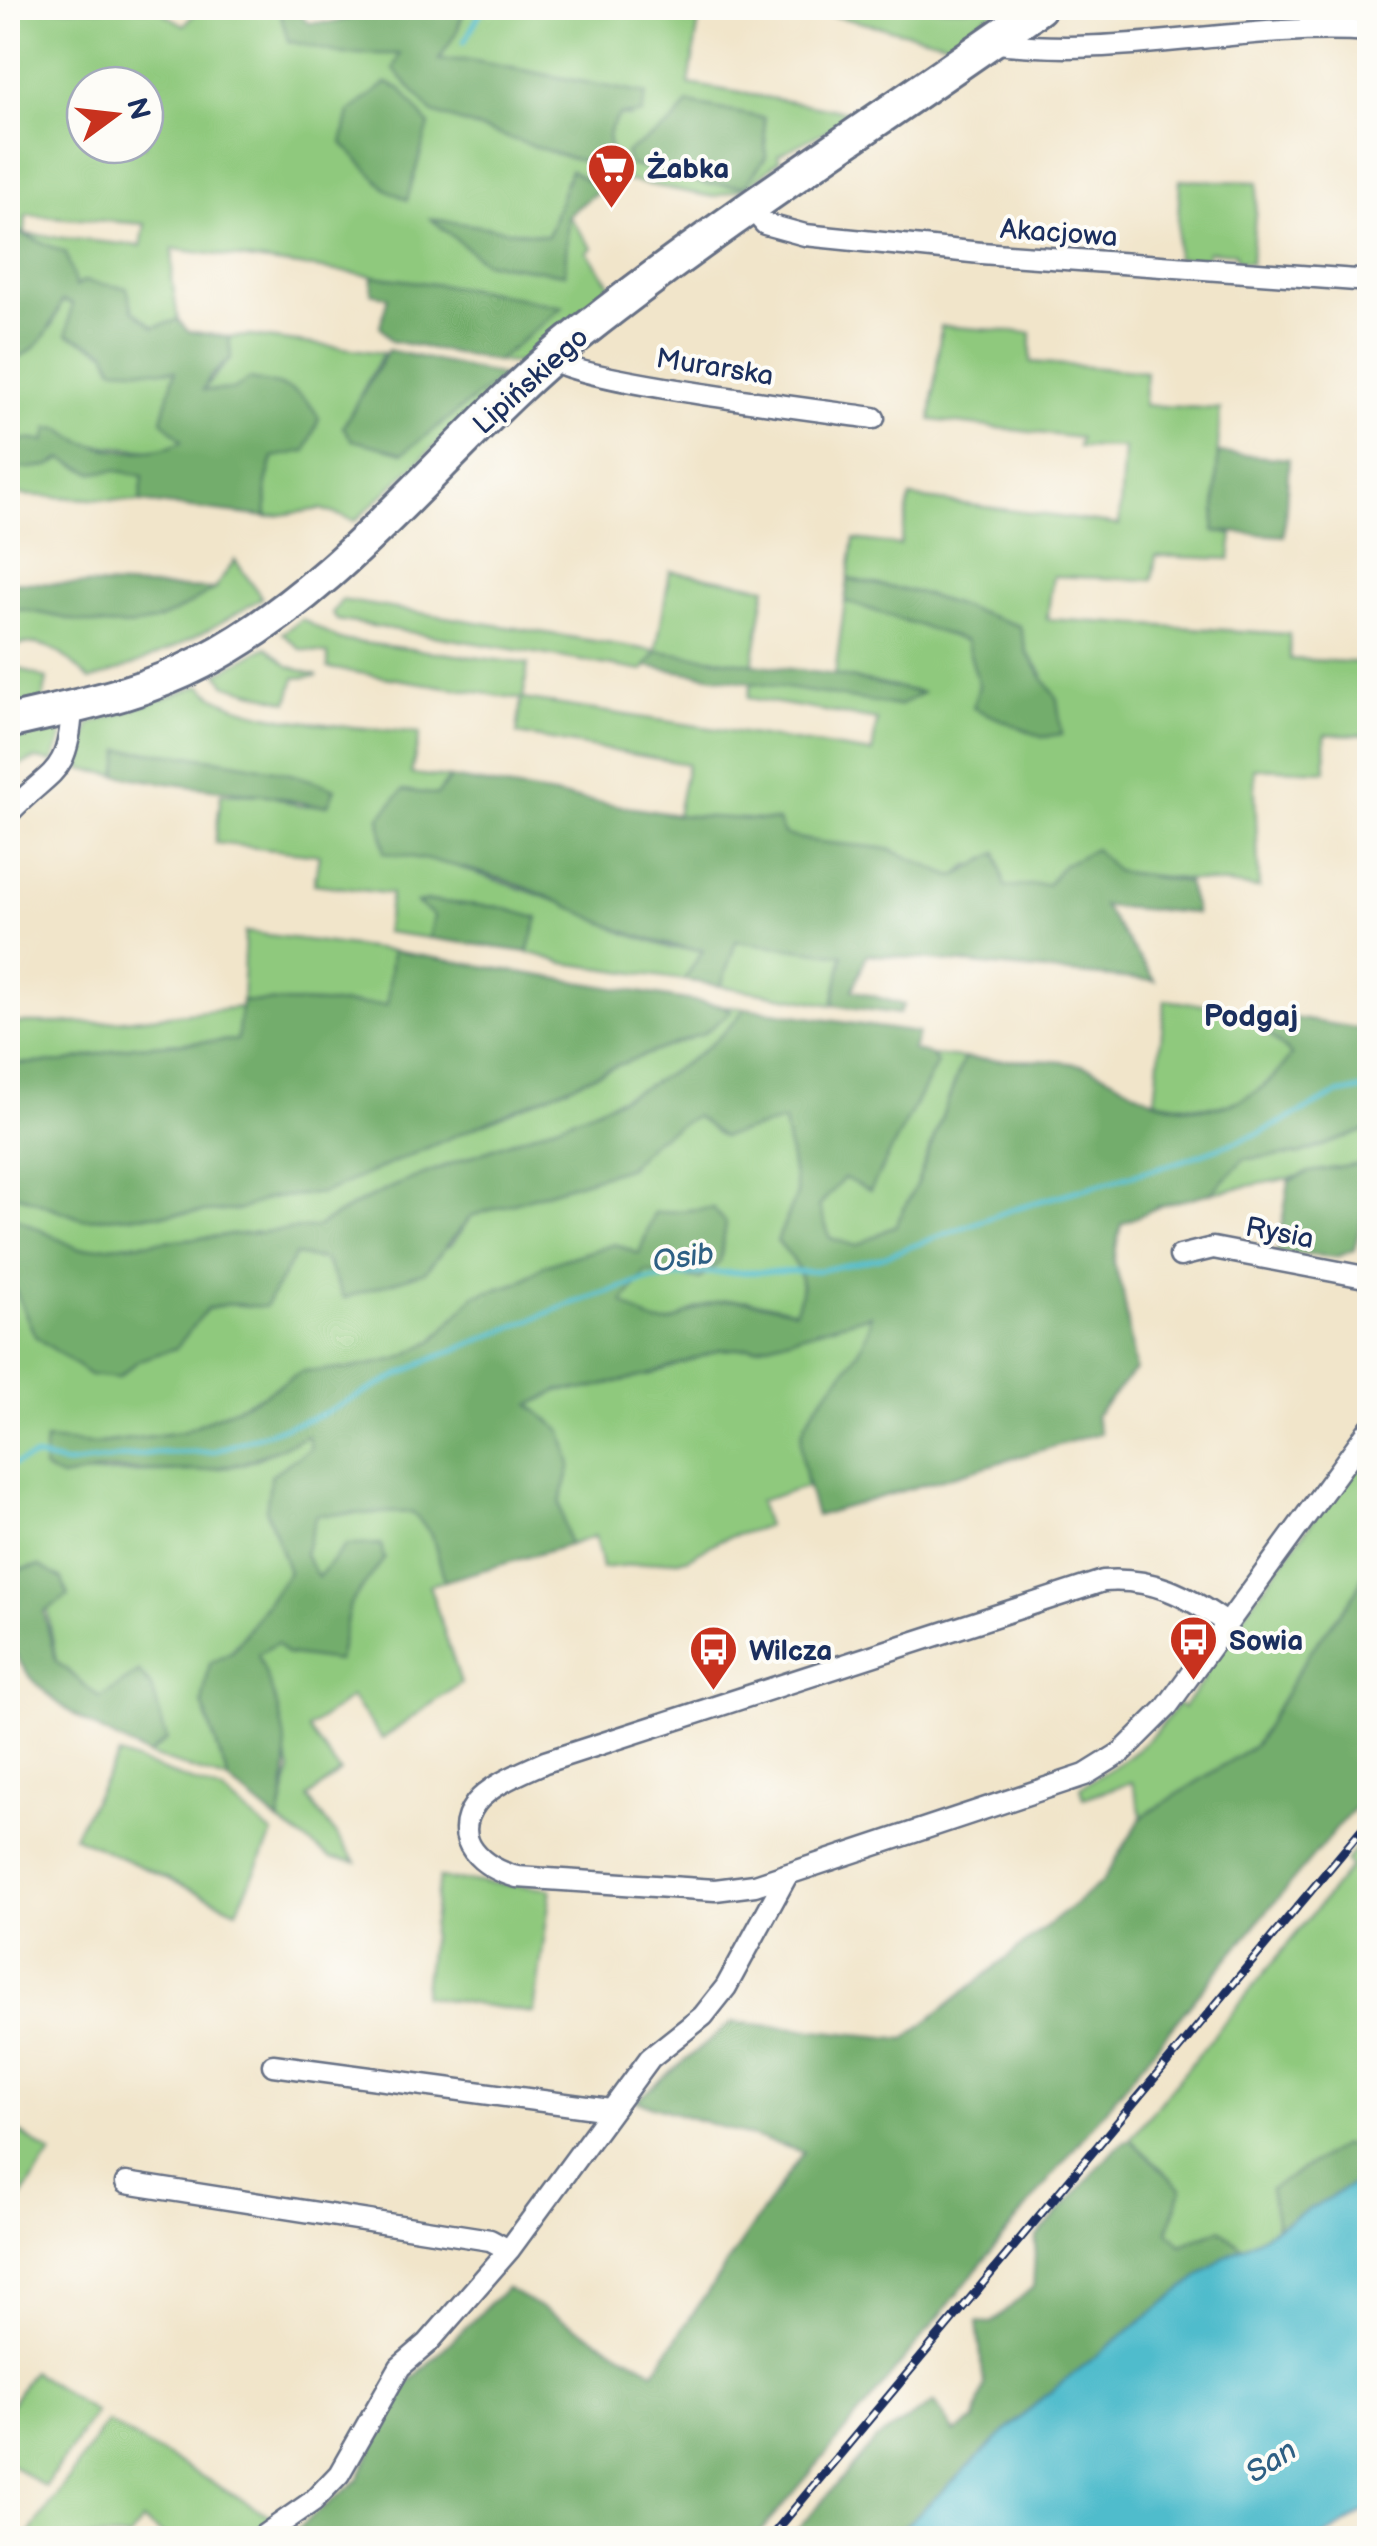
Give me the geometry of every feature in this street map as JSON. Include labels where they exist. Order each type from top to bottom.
[{"type":"main road","name":"Lipińskiego","points":[[10,720],[72,710],[186,670],[279,614],[331,570],[550,358],[1039,8]]},
{"type":"street","points":[[990,42],[1074,48],[1280,31],[1370,31]]},
{"type":"street","name":"Akacjowa","points":[[753,210],[765,224],[805,235],[981,253],[1370,281]]},
{"type":"street","name":"Murarska","points":[[550,358],[558,366],[608,377],[874,418]]},
{"type":"street","points":[[8,814],[64,764],[72,739],[72,710]]},
{"type":"street","name":"Rysia","points":[[1180,1256],[1213,1248],[1370,1278]]},
{"type":"street","points":[[1226,1623],[1154,1584],[1134,1578],[1103,1581],[546,1762],[485,1796],[467,1822],[468,1840],[476,1858],[492,1870],[518,1877],[716,1890],[786,1877],[1048,1790],[1106,1764],[1166,1708],[1370,1428]]},
{"type":"street","points":[[260,2538],[313,2500],[339,2474],[400,2367],[428,2342],[510,2250],[650,2058],[703,2016],[726,1988],[786,1877]]},
{"type":"street","points":[[272,2066],[610,2110]]},
{"type":"street","points":[[126,2182],[490,2240],[510,2250]]},
{"type":"green space","points":[[8,8],[155,8],[184,25],[198,10],[279,8],[289,41],[401,54],[394,69],[433,113],[573,159],[614,166],[608,136],[620,115],[632,117],[463,62],[439,60],[457,31],[465,8],[701,8],[689,84],[851,112],[852,118],[778,155],[780,160],[748,187],[714,197],[614,178],[601,189],[570,170],[548,236],[433,220],[484,262],[565,274],[568,215],[592,248],[587,252],[610,284],[611,293],[522,364],[497,361],[562,307],[485,291],[173,249],[172,278],[178,320],[154,327],[77,288],[42,245],[8,230]],"holes":[[[689,103],[764,118],[766,157],[744,186],[706,184],[630,165],[634,147],[666,130]],[[26,215],[145,224],[141,246],[25,234]]]},
{"type":"green space","points":[[279,8],[297,11],[308,23],[335,22],[382,8],[437,8],[438,14],[446,8],[465,8],[457,31],[439,60],[470,60],[646,94],[642,114],[620,115],[610,130],[608,140],[615,166],[573,159],[433,113],[394,69],[400,54],[342,54],[288,41]]},
{"type":"green space","points":[[799,8],[999,8],[950,43]]},
{"type":"green space","points":[[387,83],[401,89],[429,125],[407,200],[386,189],[342,143],[349,112]]},
{"type":"green space","points":[[688,103],[764,118],[766,157],[745,186],[706,184],[630,165],[626,153],[668,126]]},
{"type":"green space","points":[[570,170],[601,189],[568,215],[565,274],[484,262],[431,219],[548,236]]},
{"type":"green space","points":[[1180,180],[1258,182],[1251,263],[1237,261],[1235,253],[1208,251],[1207,259],[1176,258]]},
{"type":"green space","points":[[10,229],[66,253],[76,287],[84,281],[127,288],[133,310],[154,327],[178,320],[188,331],[229,337],[231,358],[210,377],[203,390],[233,390],[249,379],[281,386],[306,400],[319,418],[306,451],[273,457],[266,483],[267,517],[140,502],[143,476],[115,470],[93,473],[62,459],[49,466],[8,470],[8,438],[45,441],[48,428],[61,429],[103,448],[120,450],[155,450],[182,441],[162,420],[175,371],[113,368],[106,351],[67,334],[72,304],[62,301],[48,331],[35,347],[8,360]]},
{"type":"green space","points":[[372,276],[485,291],[563,307],[497,361],[391,341],[380,326],[388,297],[371,293]]},
{"type":"green space","points":[[62,301],[72,304],[67,334],[106,352],[176,371],[182,441],[165,451],[8,438],[8,360],[52,326]]},
{"type":"green space","points":[[941,326],[1031,333],[1031,362],[1146,372],[1144,405],[1220,409],[1214,531],[1233,535],[1230,559],[1156,556],[1152,580],[1053,576],[1047,619],[1289,634],[1290,659],[1369,663],[1369,735],[1325,734],[1326,771],[1254,768],[1259,888],[1063,865],[1048,884],[1004,887],[971,864],[954,877],[918,865],[892,850],[812,843],[719,819],[677,815],[687,764],[517,734],[521,699],[328,668],[328,654],[300,649],[282,633],[302,619],[340,640],[528,664],[523,699],[872,753],[877,720],[748,698],[752,681],[898,706],[920,692],[835,675],[845,601],[966,641],[979,685],[1043,674],[1027,653],[1019,626],[920,593],[848,579],[854,539],[900,545],[910,497],[1119,525],[1124,448],[1078,447],[1080,438],[931,420]]},
{"type":"green space","points":[[251,336],[383,353],[343,427],[402,453],[504,376],[504,382],[355,521],[321,509],[267,517],[266,483],[274,456],[233,390],[202,390],[231,358],[229,337]]},
{"type":"green space","points":[[388,350],[504,376],[403,453],[352,440],[343,427]]},
{"type":"green space","points":[[1218,453],[1289,459],[1284,536],[1214,531]]},
{"type":"green space","points":[[62,459],[93,473],[115,470],[143,476],[140,502],[8,494],[8,470],[49,466]]},
{"type":"green space","points":[[235,560],[262,598],[200,634],[136,664],[90,680],[62,655],[43,645],[8,648],[8,608],[45,612],[214,589]]},
{"type":"green space","points":[[670,571],[766,587],[753,664],[657,651],[643,671],[337,620],[332,613],[342,600],[656,651]]},
{"type":"green space","points":[[848,579],[920,593],[1020,626],[1027,653],[1057,699],[1062,734],[1042,737],[973,708],[979,685],[966,641],[845,601]]},
{"type":"green space","points":[[8,582],[215,589],[153,622],[127,626],[93,624],[8,608]]},
{"type":"green space","points":[[267,647],[288,666],[318,676],[295,678],[288,702],[226,685],[218,673]]},
{"type":"green space","points":[[657,651],[835,675],[922,693],[899,706],[646,666]]},
{"type":"green space","points":[[8,664],[47,679],[43,700],[8,707]]},
{"type":"green space","points":[[201,685],[217,698],[270,716],[420,733],[411,774],[450,778],[437,795],[403,790],[380,817],[385,853],[435,859],[562,903],[625,933],[670,948],[703,950],[684,980],[564,963],[528,952],[537,918],[499,907],[429,901],[418,903],[435,916],[429,938],[385,932],[391,894],[314,884],[319,855],[215,843],[221,794],[270,795],[299,806],[327,805],[334,789],[258,767],[122,750],[117,775],[81,769],[89,724]]},
{"type":"green space","points":[[60,730],[62,738],[53,762],[36,759],[8,768],[8,739]]},
{"type":"green space","points":[[121,750],[258,767],[335,789],[328,805],[319,805],[117,775]]},
{"type":"green space","points":[[450,778],[677,815],[778,821],[784,834],[887,849],[954,877],[997,853],[1005,887],[1048,884],[1063,865],[1095,849],[1116,871],[1187,882],[1196,913],[1103,906],[1155,981],[867,954],[853,990],[904,1005],[899,1014],[833,1005],[843,955],[736,941],[721,986],[684,980],[703,950],[631,934],[499,878],[384,853],[380,817],[403,790],[437,795]]},
{"type":"green space","points":[[417,903],[499,907],[538,918],[528,952],[429,938],[434,916]]},
{"type":"green space","points":[[245,932],[392,951],[387,1005],[242,1001]]},
{"type":"green space","points":[[736,941],[843,955],[833,1005],[721,986]]},
{"type":"green space","points":[[392,951],[723,1006],[731,1012],[704,1033],[618,1065],[323,1193],[268,1198],[240,1210],[82,1219],[8,1191],[8,1064],[64,1062],[135,1046],[237,1040],[242,1001],[387,1005]]},
{"type":"green space","points":[[1165,1000],[1243,1010],[1291,1055],[1264,1087],[1233,1103],[1197,1106],[1155,1100]]},
{"type":"green space","points":[[723,1006],[745,1008],[709,1046],[661,1078],[606,1105],[366,1199],[318,1227],[79,1249],[8,1214],[8,1191],[82,1219],[239,1210],[268,1198],[323,1193],[618,1065],[704,1033],[730,1012]]},
{"type":"green space","points":[[242,1007],[237,1040],[135,1046],[64,1062],[8,1064],[8,1023],[97,1023]]},
{"type":"green space","points":[[745,1008],[918,1033],[913,1050],[931,1055],[937,1063],[870,1191],[844,1178],[819,1206],[830,1238],[856,1246],[896,1225],[917,1183],[964,1058],[1075,1064],[1097,1070],[1157,1101],[1216,1107],[1250,1096],[1291,1055],[1243,1010],[1369,1030],[1369,1129],[1300,1154],[1244,1159],[1211,1193],[1160,1206],[1121,1224],[1113,1263],[1123,1292],[1135,1370],[1095,1416],[1100,1433],[816,1516],[802,1461],[803,1430],[861,1348],[870,1315],[758,1347],[719,1350],[648,1375],[585,1389],[560,1390],[530,1405],[562,1431],[571,1465],[560,1503],[569,1545],[445,1581],[432,1535],[412,1512],[316,1515],[305,1554],[318,1577],[346,1545],[381,1544],[384,1559],[350,1604],[338,1661],[286,1654],[277,1643],[258,1654],[284,1736],[286,1774],[279,1822],[229,1781],[202,1703],[210,1663],[233,1651],[289,1572],[266,1509],[271,1475],[311,1448],[308,1436],[243,1463],[200,1471],[106,1470],[61,1478],[43,1468],[46,1440],[94,1444],[182,1432],[260,1397],[302,1371],[349,1369],[398,1359],[434,1340],[475,1295],[518,1283],[545,1265],[615,1244],[639,1254],[654,1213],[713,1208],[726,1224],[720,1262],[700,1279],[646,1272],[623,1302],[640,1314],[653,1321],[672,1322],[701,1307],[735,1300],[795,1311],[801,1291],[800,1273],[777,1241],[797,1194],[784,1121],[722,1137],[695,1116],[653,1141],[627,1168],[471,1216],[425,1272],[344,1298],[325,1260],[295,1255],[265,1307],[228,1304],[207,1309],[176,1348],[139,1360],[118,1378],[90,1375],[35,1336],[14,1288],[8,1288],[8,1214],[79,1249],[318,1227],[366,1199],[606,1105],[661,1078],[709,1046]]},
{"type":"green space","points":[[931,1055],[964,1058],[917,1183],[896,1225],[856,1246],[830,1238],[819,1206],[845,1177],[870,1190],[937,1063]]},
{"type":"green space","points":[[695,1115],[722,1137],[784,1120],[797,1194],[777,1241],[800,1273],[801,1291],[795,1311],[726,1300],[664,1323],[640,1315],[622,1303],[646,1272],[713,1208],[654,1213],[639,1254],[615,1244],[545,1265],[518,1283],[476,1295],[434,1340],[398,1359],[349,1369],[302,1371],[260,1397],[182,1432],[94,1444],[46,1441],[61,1478],[220,1468],[250,1461],[308,1435],[311,1447],[266,1509],[289,1572],[232,1651],[210,1663],[202,1703],[229,1781],[148,1755],[167,1740],[139,1672],[100,1699],[56,1661],[40,1566],[8,1571],[8,1288],[14,1288],[35,1336],[118,1378],[139,1360],[176,1348],[206,1310],[228,1304],[265,1306],[295,1255],[325,1260],[344,1298],[382,1284],[452,1244],[471,1216],[627,1168],[653,1141]]},
{"type":"green space","points":[[1369,1129],[1369,1163],[1211,1193],[1244,1159],[1300,1154]]},
{"type":"green space","points":[[1369,1163],[1369,1194],[1354,1250],[1337,1257],[1277,1253],[1289,1181],[1309,1172]]},
{"type":"green space","points":[[871,1315],[866,1341],[802,1432],[806,1487],[759,1501],[767,1526],[720,1540],[687,1559],[602,1568],[595,1536],[569,1545],[560,1503],[571,1465],[529,1406],[560,1390],[585,1389],[648,1375],[719,1350],[758,1347]]},
{"type":"green space","points":[[1369,1444],[1369,1557],[1357,1591],[1309,1653],[1255,1745],[1142,1817],[1132,1782],[1084,1798],[1081,1787],[1134,1752],[1157,1731],[1177,1704],[1183,1708],[1205,1678],[1200,1674]]},
{"type":"green space","points":[[412,1512],[432,1535],[445,1581],[429,1585],[461,1683],[382,1739],[351,1697],[308,1729],[340,1772],[308,1798],[356,1862],[331,1858],[279,1822],[290,1770],[258,1654],[277,1643],[338,1661],[350,1604],[384,1559],[318,1577],[305,1554],[316,1515]]},
{"type":"green space","points":[[1369,1557],[1369,1791],[1213,1976],[910,2353],[755,2538],[285,2538],[358,2480],[399,2392],[506,2288],[654,2371],[803,2152],[636,2101],[732,2022],[905,2039],[1102,1882],[1142,1817],[1255,1745],[1309,1653],[1357,1591]]},
{"type":"green space","points":[[40,1566],[62,1579],[68,1596],[44,1612],[56,1661],[100,1698],[139,1672],[152,1687],[167,1740],[148,1755],[67,1710],[19,1661],[6,1633],[8,1571]]},
{"type":"green space","points":[[119,1755],[222,1792],[273,1834],[237,1910],[73,1836]]},
{"type":"green space","points":[[1369,1832],[1366,1880],[1370,1884],[1369,2157],[1344,2145],[1271,2189],[1277,2227],[1242,2247],[1220,2229],[1181,2246],[1168,2232],[1182,2189],[1130,2139],[1351,1866],[1346,1861]]},
{"type":"green space","points":[[439,1878],[551,1889],[534,2013],[423,1996]]},
{"type":"green space","points":[[8,2124],[51,2154],[8,2217]]},
{"type":"green space","points":[[1130,2139],[1182,2189],[1168,2231],[1181,2245],[1220,2229],[1242,2247],[1041,2399],[892,2538],[790,2538],[876,2440],[935,2402],[955,2433],[975,2420],[984,2385],[977,2322],[992,2323],[1033,2287],[1036,2238],[1116,2148]]},
{"type":"green space","points":[[1344,2144],[1369,2157],[1369,2175],[1277,2227],[1270,2189]]},
{"type":"green space","points":[[32,2371],[95,2412],[45,2487],[8,2462],[8,2409]]},
{"type":"green space","points":[[107,2422],[272,2517],[250,2538],[167,2538],[142,2521],[130,2538],[27,2538]]},
{"type":"water","name":"San","points":[[1369,2175],[1369,2508],[1322,2538],[892,2538],[1041,2399],[1220,2260]]},
{"type":"waterway","points":[[464,42],[483,8]]},
{"type":"waterway","name":"Osib","points":[[8,1466],[34,1457],[67,1464],[154,1453],[212,1452],[320,1415],[427,1361],[573,1303],[643,1281],[703,1273],[817,1271],[880,1258],[1019,1207],[1182,1161],[1260,1133],[1337,1094],[1370,1088]]},
{"type":"railway","points":[[770,2538],[1370,1820]]},
{"type":"place","name":"Żabka","points":[[612,210]]},
{"type":"place","name":"Sowia","points":[[1194,1682]]},
{"type":"place","name":"Wilcza","points":[[714,1692]]},
{"type":"district","name":"Podgaj","points":[[1251,1016]]}]
